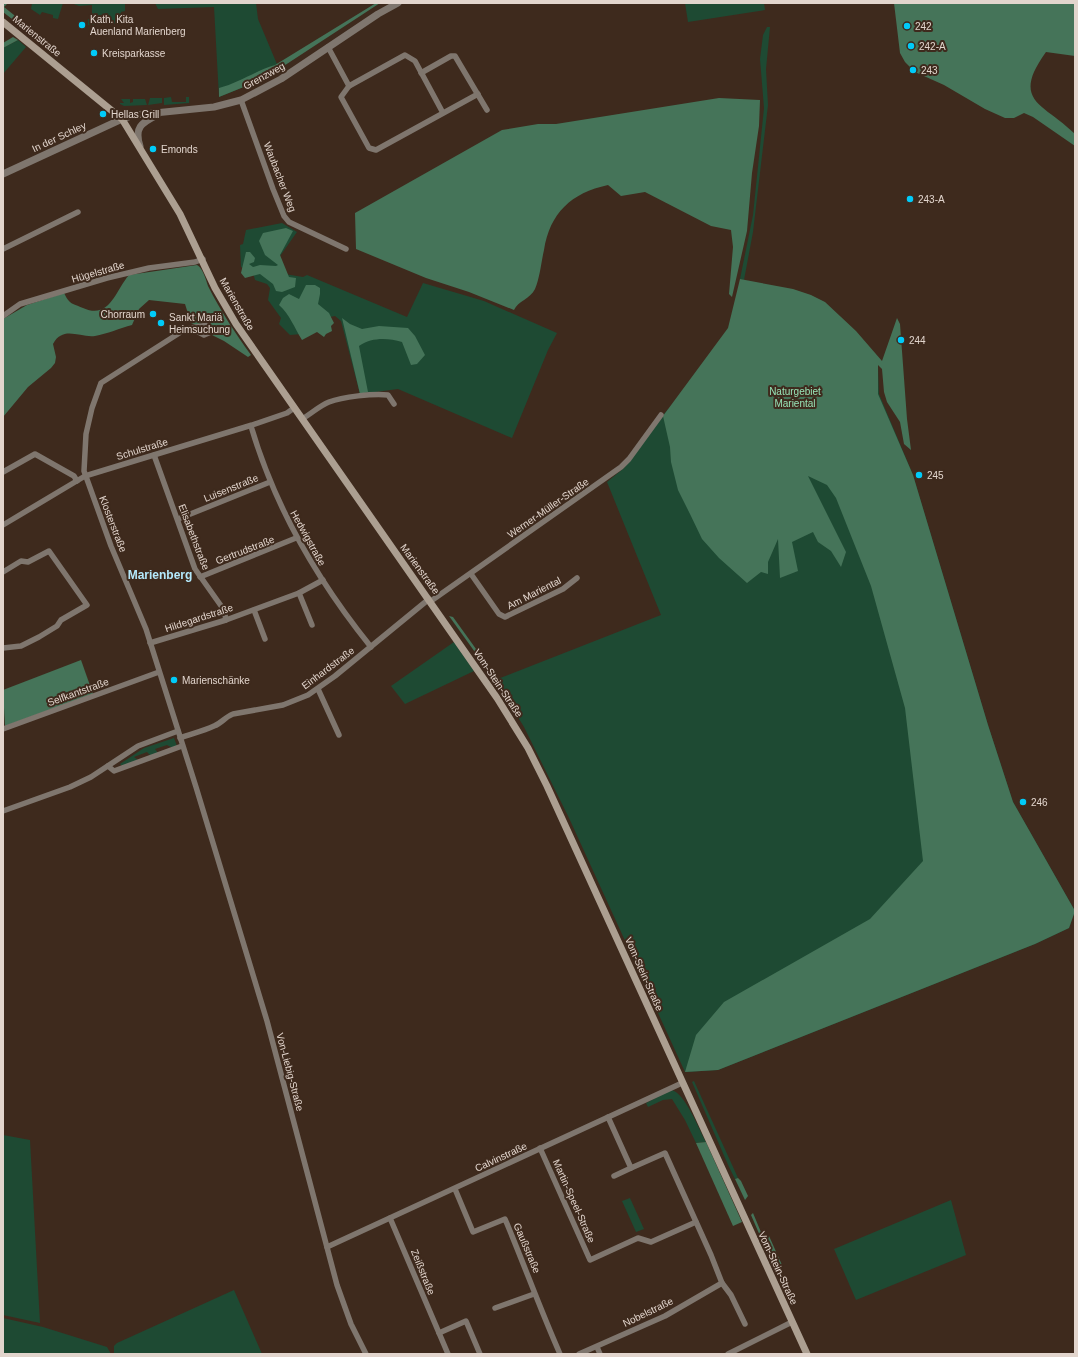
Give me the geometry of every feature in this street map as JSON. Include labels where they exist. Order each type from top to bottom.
[{"type":"main road","name":"Marienstraße","points":[[3,22],[122,118],[180,214],[203,259],[215,288],[236,324],[440,614]]},
{"type":"main road","name":"Vom-Stein-Straße","points":[[440,614],[497,698],[528,748],[547,786],[682,1084],[807,1354]]},
{"type":"street","name":"Grenzweg","points":[[122,118],[135,115],[214,107],[241,100],[281,79],[328,47],[398,3]]},
{"type":"street","points":[[328,47],[349,86]]},
{"type":"street","points":[[443,113],[415,61],[411,57],[405,55],[349,86],[341,97],[369,148],[376,150],[478,94]]},
{"type":"street","points":[[421,73],[451,56],[455,56],[487,110]]},
{"type":"street","name":"Waubacher Weg","points":[[241,100],[284,216],[289,222],[346,249]]},
{"type":"street","points":[[140,146],[137,137],[140,127],[146,121],[161,113]]},
{"type":"street","name":"In der Schley","points":[[3,174],[122,118]]},
{"type":"street","points":[[3,249],[78,212]]},
{"type":"street","name":"Hügelstraße","points":[[3,316],[20,304],[107,278],[149,268],[195,262],[203,259]]},
{"type":"street","name":"Klosterstraße","points":[[191,328],[184,330],[101,383],[92,408],[84,446],[85,476],[150,643],[198,793]]},
{"type":"street","points":[[302,419],[329,402],[343,399],[381,394],[388,395],[394,404]]},
{"type":"street","name":"Schulstraße","points":[[3,525],[85,476],[251,426],[287,413],[294,408]]},
{"type":"street","name":"Werner-Müller-Straße","points":[[430,600],[471,574],[621,467],[629,459],[661,415]]},
{"type":"street","name":"Hedwigstraße","points":[[251,426],[270,482],[296,538],[323,580],[371,647]]},
{"type":"street","points":[[3,472],[35,454],[74,476],[76,481]]},
{"type":"street","name":"Elisabethstraße","points":[[154,455],[189,553],[200,577],[220,603],[225,613],[226,620]]},
{"type":"street","name":"Luisenstraße","points":[[178,519],[270,482]]},
{"type":"street","name":"Gertrudstraße","points":[[200,577],[296,538]]},
{"type":"street","points":[[3,572],[21,562],[28,562],[48,551],[87,605],[61,620],[57,626],[39,637],[18,647],[3,648]]},
{"type":"street","name":"Am Mariental","points":[[471,574],[499,614],[505,617],[563,589],[577,578]]},
{"type":"street","name":"Hildegardstraße","points":[[150,643],[254,610],[299,592],[323,580]]},
{"type":"street","points":[[299,592],[312,625]]},
{"type":"street","name":"Einhardstraße","points":[[180,738],[215,726],[222,722],[226,717],[242,711],[296,701],[318,689],[430,600]]},
{"type":"street","points":[[254,610],[265,639]]},
{"type":"street","name":"Selfkantstraße","points":[[3,729],[159,672]]},
{"type":"street","points":[[318,689],[339,735]]},
{"type":"street","points":[[3,811],[70,787],[91,777],[138,746],[178,731]]},
{"type":"street","points":[[108,766],[114,771],[182,746]]},
{"type":"street","name":"Von-Liebig-Straße","points":[[198,793],[267,1021],[344,1306],[366,1354]]},
{"type":"street","name":"Calvinstraße","points":[[327,1247],[682,1084]]},
{"type":"street","points":[[608,1117],[631,1168]]},
{"type":"street","name":"Martin-Speel-Straße","points":[[540,1148],[590,1260],[638,1238],[651,1242],[696,1222]]},
{"type":"street","points":[[614,1176],[665,1153],[706,1243],[722,1283],[731,1295],[745,1324]]},
{"type":"street","name":"Gaußstraße","points":[[455,1189],[474,1232],[505,1218],[532,1283],[534,1294],[560,1354]]},
{"type":"street","name":"Zeißstraße","points":[[390,1218],[448,1354]]},
{"type":"street","name":"Nobelstraße","points":[[579,1354],[665,1316],[722,1283]]},
{"type":"street","points":[[495,1308],[534,1294]]},
{"type":"street","points":[[439,1333],[466,1320],[480,1354]]},
{"type":"street","points":[[728,1354],[792,1322]]},
{"type":"street","points":[[597,1347],[600,1354]]},
{"type":"green space","points":[[3,3],[8,3],[4,7],[29,27],[25,29],[3,12]]},
{"type":"green space","points":[[32,3],[63,3],[58,19],[53,18],[53,15],[42,12],[40,15],[31,9]]},
{"type":"green space","points":[[71,3],[125,3],[125,11],[121,12],[121,23],[88,25],[88,19],[92,19],[92,5],[79,6]]},
{"type":"green space","points":[[155,3],[256,3],[258,19],[279,69],[256,82],[219,97],[214,7],[158,9]]},
{"type":"green space","points":[[376,3],[380,3],[273,73],[256,82],[219,97],[219,88],[275,65]]},
{"type":"green space","points":[[685,3],[764,3],[765,10],[688,22]]},
{"type":"green space","points":[[894,3],[1075,3],[1075,56],[1046,52],[1036,69],[1031,82],[1031,92],[1035,100],[1043,108],[1075,134],[1075,146],[1033,117],[1024,113],[1014,118],[1005,118],[985,109],[944,85],[915,72],[905,62],[900,53]]},
{"type":"green space","points":[[767,27],[770,27],[766,69],[768,105],[753,232],[744,280],[740,279],[753,215],[764,108],[760,59],[763,35]]},
{"type":"green space","points":[[13,37],[18,40],[3,48],[3,43]]},
{"type":"green space","points":[[18,40],[26,47],[3,74],[3,48]]},
{"type":"green space","points":[[171,97],[172,102],[186,102],[186,97],[189,97],[189,103],[164,105],[164,98]]},
{"type":"green space","points":[[150,98],[162,98],[162,103],[148,105]]},
{"type":"green space","points":[[719,98],[760,100],[759,126],[752,173],[747,231],[732,297],[729,294],[733,247],[731,230],[711,226],[645,192],[621,196],[608,185],[583,193],[573,199],[557,215],[551,225],[547,237],[535,289],[518,304],[514,310],[469,292],[426,278],[356,249],[355,213],[502,130],[538,124],[556,124]]},
{"type":"green space","points":[[121,99],[130,99],[130,103],[133,102],[133,99],[145,99],[147,105],[124,106],[120,104],[124,103]]},
{"type":"green space","points":[[282,223],[297,232],[278,259],[285,274],[303,277],[307,275],[407,317],[423,283],[484,301],[557,333],[548,350],[512,438],[398,389],[360,394],[341,321],[335,316],[320,319],[302,334],[290,335],[279,324],[281,318],[268,300],[270,288],[267,284],[255,280],[253,273],[241,267],[240,245],[243,244],[246,230]]},
{"type":"green space","points":[[286,228],[293,231],[280,255],[289,277],[296,278],[295,287],[282,292],[276,291],[273,284],[260,274],[245,278],[241,273],[246,252],[250,252],[255,258],[254,262],[249,264],[253,267],[260,265],[278,265],[265,255],[259,241],[263,233]]},
{"type":"green space","points":[[197,265],[203,271],[208,286],[223,313],[251,355],[248,357],[212,335],[212,327],[206,321],[196,325],[191,323],[185,304],[149,300],[139,309],[132,325],[95,336],[67,334],[57,338],[53,344],[56,357],[55,363],[28,387],[3,417],[3,319],[27,305],[64,293],[68,300],[74,304],[92,311],[100,310],[111,302],[129,275]]},
{"type":"green space","name":"Naturgebiet Mariental","points":[[740,279],[793,289],[811,295],[825,302],[856,331],[882,361],[897,318],[900,324],[907,419],[911,450],[904,444],[900,422],[887,402],[884,392],[882,369],[878,365],[878,394],[913,475],[988,725],[1013,802],[1075,911],[1069,928],[1035,944],[718,1070],[685,1072],[696,1035],[724,1002],[870,919],[923,861],[905,708],[871,586],[836,498],[827,485],[808,476],[846,552],[841,567],[831,551],[818,542],[813,532],[792,542],[798,571],[780,578],[778,539],[768,562],[768,574],[761,572],[747,583],[719,558],[702,539],[678,490],[671,462],[670,447],[663,416],[728,328]]},
{"type":"green space","points":[[306,285],[315,285],[320,288],[318,304],[329,313],[334,323],[331,326],[332,331],[324,337],[317,332],[302,340],[289,317],[279,305],[283,298],[289,294],[299,299]]},
{"type":"green space","points":[[342,318],[350,324],[362,329],[379,326],[408,328],[415,336],[425,355],[417,364],[411,365],[402,342],[380,339],[369,341],[359,346],[368,392],[360,394]]},
{"type":"green space","name":"Naturgebiet Mariental","points":[[878,365],[879,394],[913,475],[988,725],[1013,802],[1075,911],[1069,928],[1035,944],[718,1070],[685,1072],[569,818],[524,727],[495,680],[661,615],[607,482],[624,468],[668,409]]},
{"type":"green space","points":[[449,616],[453,617],[494,674],[495,680]]},
{"type":"green space","points":[[454,642],[474,671],[405,704],[391,686]]},
{"type":"green space","points":[[81,660],[93,694],[5,726],[3,690]]},
{"type":"green space","points":[[174,738],[177,746],[173,748],[167,745],[155,749],[158,753],[151,756],[147,752],[134,757],[138,760],[122,766],[120,764],[144,748]]},
{"type":"green space","points":[[694,1081],[738,1178],[735,1179],[729,1167],[692,1082]]},
{"type":"green space","points":[[671,1090],[676,1092],[686,1104],[706,1142],[696,1143],[685,1120],[672,1099],[663,1100],[648,1107],[646,1103]]},
{"type":"green space","points":[[3,1135],[30,1140],[40,1323],[3,1315]]},
{"type":"green space","points":[[706,1142],[742,1222],[733,1226],[696,1143]]},
{"type":"green space","points":[[738,1178],[748,1196],[745,1200],[735,1179]]},
{"type":"green space","points":[[630,1198],[644,1229],[636,1232],[622,1201]]},
{"type":"green space","points":[[951,1200],[966,1255],[856,1300],[834,1249]]},
{"type":"green space","points":[[753,1213],[763,1237],[769,1236],[782,1265],[774,1268],[751,1215]]},
{"type":"green space","points":[[234,1290],[262,1354],[114,1354],[114,1346],[117,1343]]},
{"type":"green space","points":[[3,1318],[43,1327],[107,1347],[111,1354],[3,1354]]},
{"type":"place","name":"Kath. Kita Auenland Marienberg","points":[[82,25]]},
{"type":"place","name":"242","points":[[907,26]]},
{"type":"place","name":"242-A","points":[[911,46]]},
{"type":"place","name":"Kreisparkasse","points":[[94,53]]},
{"type":"place","name":"243","points":[[913,70]]},
{"type":"place","name":"Hellas Grill","points":[[103,114]]},
{"type":"place","name":"Emonds","points":[[153,149]]},
{"type":"place","name":"243-A","points":[[910,199]]},
{"type":"place","name":"Chorraum","points":[[153,314]]},
{"type":"place","name":"Sankt Mariä Heimsuchung","points":[[161,323]]},
{"type":"place","name":"244","points":[[901,340]]},
{"type":"place","name":"245","points":[[919,475]]},
{"type":"place","name":"Marienschänke","points":[[174,680]]},
{"type":"place","name":"246","points":[[1023,802]]},
{"type":"district","name":"Marienberg","points":[[160,575]]}]
